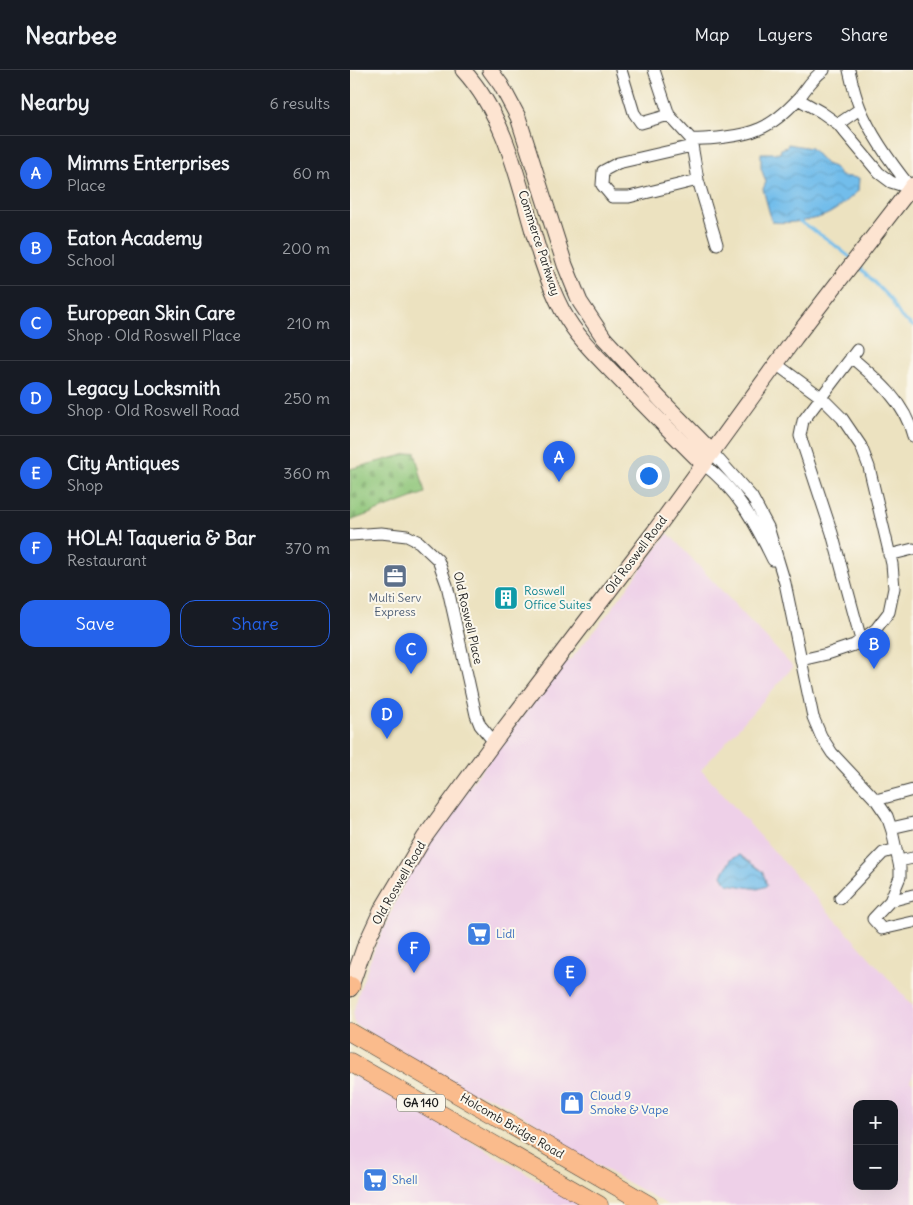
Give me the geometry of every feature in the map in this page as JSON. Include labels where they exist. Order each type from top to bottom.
[{"type":"main road","name":"Holcomb Bridge Road","points":[[350,1032],[649,1205]]},
{"type":"main road","name":"Holcomb Bridge Road","points":[[352,1065],[599,1205]]},
{"type":"street","name":"Commerce Parkway","points":[[463,70],[484,96],[500,125],[546,271],[563,311],[590,350],[707,458]]},
{"type":"street","name":"Commerce Parkway","points":[[490,70],[518,117],[565,265],[580,302],[604,338],[660,399],[707,458]]},
{"type":"street","points":[[621,70],[634,113],[641,123],[669,115]]},
{"type":"street","points":[[654,70],[669,115],[692,142],[698,180],[717,244]]},
{"type":"street","points":[[698,180],[629,197],[612,197],[602,185],[603,171],[618,163],[692,142],[758,130],[775,120],[798,99],[818,74],[824,70]]},
{"type":"street","points":[[849,70],[860,109],[885,155],[912,187]]},
{"type":"street","points":[[798,99],[838,124],[879,174],[891,182],[912,187]]},
{"type":"street","points":[[838,124],[860,109]]},
{"type":"street","name":"Old Roswell Road","points":[[350,987],[371,933],[404,870],[424,838],[494,742],[619,578],[853,260],[912,187]]},
{"type":"street","points":[[861,640],[832,533],[800,436],[804,421],[854,354],[891,394],[904,412],[913,436]]},
{"type":"street","points":[[776,364],[821,397],[842,418],[861,446],[869,467],[890,555],[894,588],[889,612],[876,629],[854,645],[801,660]]},
{"type":"street","points":[[707,458],[722,480],[743,504],[785,583],[813,718],[821,736],[842,765],[876,800],[887,816],[899,861],[900,877],[890,901],[873,919],[882,929],[913,922]]},
{"type":"street","name":"Old Roswell Place","points":[[350,534],[381,533],[407,536],[419,542],[438,560],[447,585],[476,715],[480,725],[494,742]]},
{"type":"street","points":[[890,555],[913,549]]},
{"type":"street","points":[[876,800],[913,790]]},
{"type":"street","points":[[891,828],[913,823]]},
{"type":"street","points":[[840,898],[883,853],[896,849]]},
{"type":"street","points":[[899,861],[913,858]]},
{"type":"street","points":[[890,901],[913,895]]},
{"type":"shaded area","points":[[668,533],[793,667],[701,770],[913,1006],[913,1075],[910,1081],[913,1083],[913,1205],[668,1205],[556,1142],[539,1125],[496,1099],[470,1092],[355,1024],[353,1014],[359,991],[376,945],[411,869],[430,839],[558,668],[572,658],[610,611]]},
{"type":"shaded area","points":[[350,1076],[356,1076],[582,1205],[350,1205]]},
{"type":"green space","points":[[415,452],[425,493],[350,521],[350,469]]},
{"type":"water","points":[[788,144],[811,148],[826,164],[834,167],[841,176],[859,178],[858,191],[845,203],[824,216],[785,223],[772,222],[763,189],[766,182],[761,168],[761,153],[780,153],[781,149],[787,147]]},
{"type":"water","points":[[740,855],[763,872],[767,886],[758,889],[727,884],[722,875],[731,859]]},
{"type":"waterway","points":[[799,221],[827,239],[851,258]]},
{"type":"waterway","points":[[857,264],[890,299],[901,317],[913,326]]},
{"type":"place","name":"Mimms Enterprises","points":[[559,482]]},
{"type":"place","name":"Multi Serv Express","points":[[395,576]]},
{"type":"place","name":"Roswell Office Suites","points":[[506,598]]},
{"type":"place","name":"Eaton Academy","points":[[874,669]]},
{"type":"place","name":"European Skin Care","points":[[411,674]]},
{"type":"place","name":"Legacy Locksmith","points":[[387,739]]},
{"type":"place","name":"Lidl","points":[[479,934]]},
{"type":"place","name":"HOLA! Taqueria & Bar","points":[[414,973]]},
{"type":"place","name":"City Antiques","points":[[570,997]]},
{"type":"place","name":"Cloud 9 Smoke & Vape","points":[[572,1103]]},
{"type":"place","name":"Shell","points":[[375,1180]]}]
